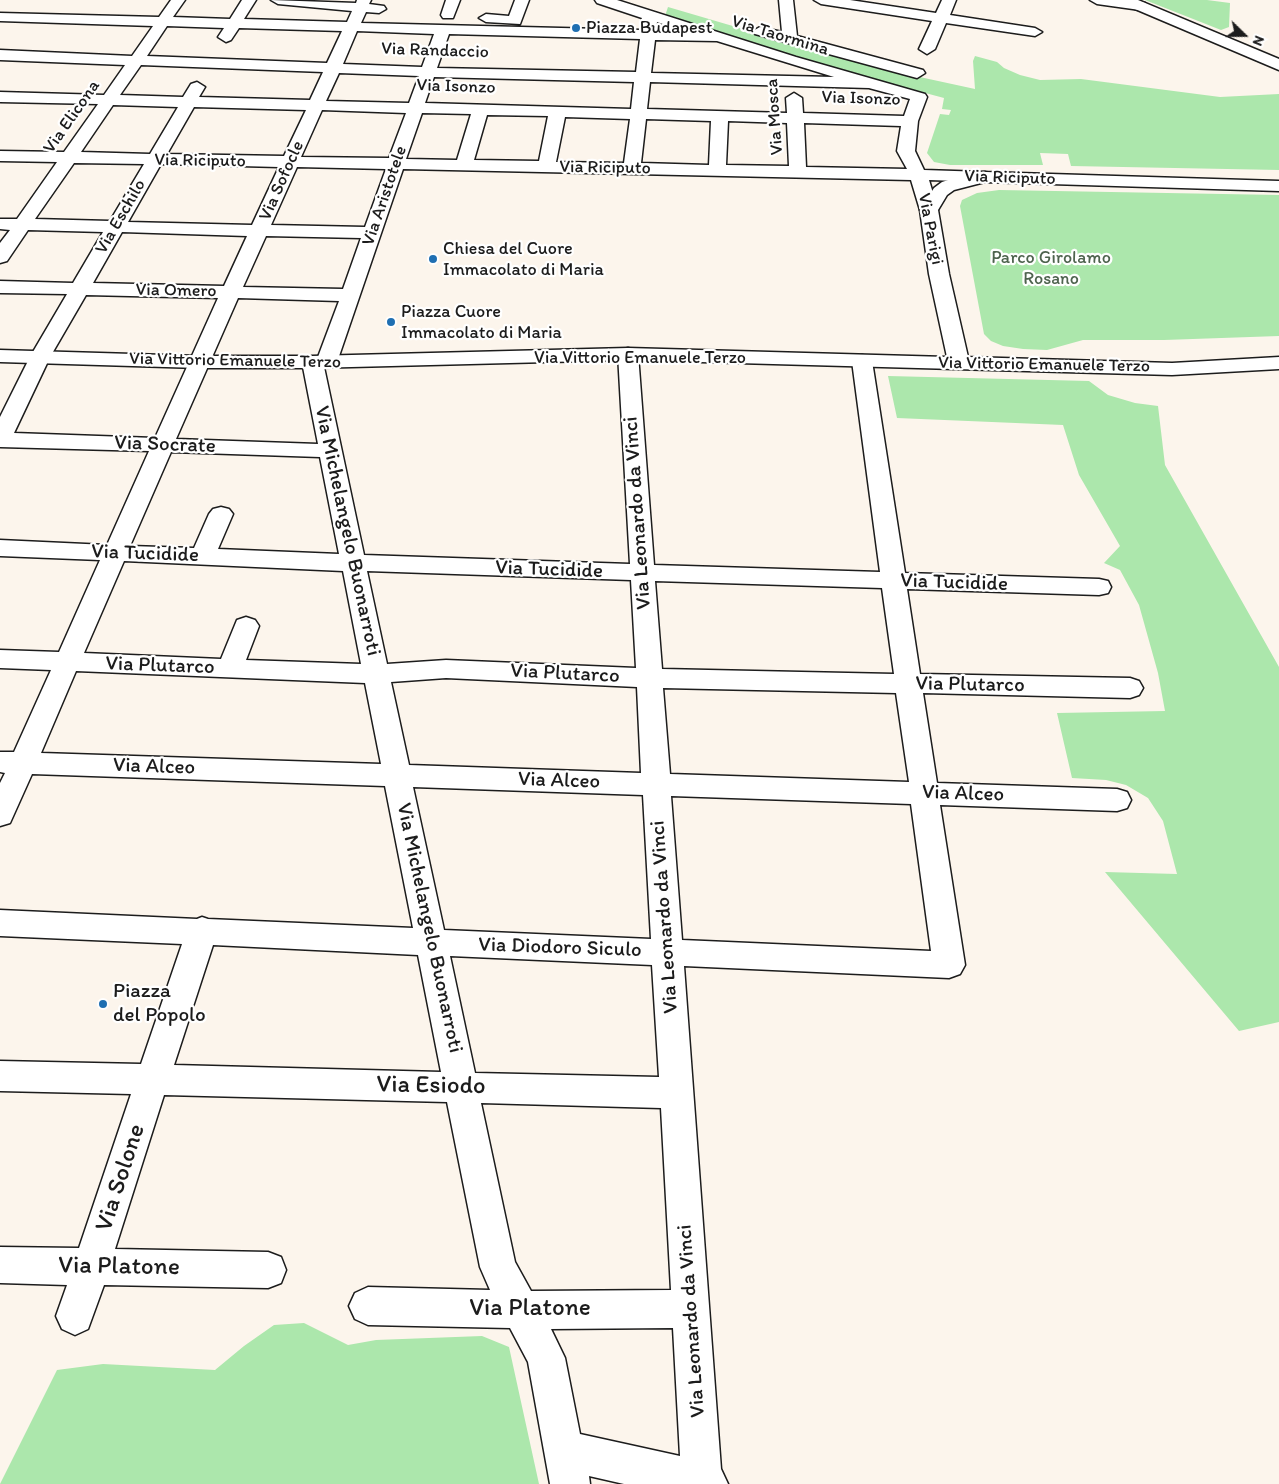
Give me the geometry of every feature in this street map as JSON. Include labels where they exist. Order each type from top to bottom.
[{"type":"street","name":"Via Elicona","points":[[0,257],[178,0]]},
{"type":"street","name":"Via Eschilo","points":[[0,439],[40,357],[233,24],[249,0]]},
{"type":"street","points":[[278,0],[363,4],[394,10]]},
{"type":"street","name":"Via Aristotele","points":[[320,362],[351,295],[454,0]]},
{"type":"street","points":[[0,16],[352,27],[446,22],[515,21],[522,0]]},
{"type":"street","name":"Via Taormina","points":[[602,0],[651,7],[719,37],[919,97]]},
{"type":"street","points":[[786,0],[790,40]]},
{"type":"street","points":[[821,0],[1035,32]]},
{"type":"street","points":[[927,49],[949,0]]},
{"type":"street","points":[[1097,0],[1133,3],[1279,65]]},
{"type":"street","name":"Via Sofocle","points":[[0,815],[12,762],[67,662],[163,444],[363,4]]},
{"type":"street","points":[[9,69],[61,6]]},
{"type":"street","points":[[632,169],[651,7]]},
{"type":"street","points":[[429,13],[446,22],[503,31],[719,37]]},
{"type":"street","points":[[745,26],[790,40],[916,73]]},
{"type":"street","name":"Via Randaccio","points":[[0,55],[429,72],[868,83]]},
{"type":"street","name":"Via Mosca","points":[[791,60],[798,172]]},
{"type":"street","name":"Via Isonzo","points":[[0,96],[639,112],[910,121]]},
{"type":"street","name":"Via Parigi","points":[[919,97],[910,121],[906,151],[918,174],[929,210],[938,274],[959,363]]},
{"type":"street","points":[[464,166],[481,108]]},
{"type":"street","points":[[546,167],[558,110]]},
{"type":"street","points":[[717,170],[720,115]]},
{"type":"street","name":"Via Riciputo","points":[[0,156],[918,174],[1210,182]]},
{"type":"street","points":[[929,210],[940,192],[948,186],[964,180],[985,177]]},
{"type":"street","points":[[1210,182],[1279,178]]},
{"type":"street","points":[[1210,182],[1279,186]]},
{"type":"street","points":[[0,224],[372,233]]},
{"type":"street","name":"Via Omero","points":[[0,287],[351,295]]},
{"type":"street","name":"Via Vittorio Emanuele Terzo","points":[[0,356],[200,362],[320,362],[628,354],[1172,369],[1279,363]]},
{"type":"street","name":"Via Leonardo da Vinci","points":[[628,354],[705,1482]]},
{"type":"street","points":[[862,361],[924,793]]},
{"type":"street","name":"Via Michelangelo Buonarroti","points":[[320,362],[330,451],[498,1267],[546,1358],[567,1468]]},
{"type":"street","name":"Via Socrate","points":[[0,439],[330,451]]},
{"type":"street","points":[[203,556],[221,514]]},
{"type":"street","name":"Via Tucidide","points":[[0,548],[354,564],[1099,587]]},
{"type":"street","points":[[230,668],[246,626]]},
{"type":"street","name":"Via Plutarco","points":[[0,660],[377,674],[446,669],[649,678],[1130,688]]},
{"type":"street","name":"Via Alceo","points":[[12,762],[397,777],[1117,800]]},
{"type":"street","name":"Via Diodoro Siculo","points":[[0,923],[202,930],[948,965],[924,793]]},
{"type":"street","name":"Via Solone","points":[[75,1316],[92,1266],[162,1085],[202,930]]},
{"type":"street","name":"Via Esiodo","points":[[0,1076],[162,1085],[461,1087],[677,1093]]},
{"type":"street","name":"Via Platone","points":[[0,1265],[268,1270]]},
{"type":"street","name":"Via Platone","points":[[368,1306],[521,1310],[692,1309]]},
{"type":"street","points":[[567,1468],[705,1482]]},
{"type":"green space","points":[[1145,0],[1207,0],[1230,3],[1229,27],[1221,30]]},
{"type":"green space","points":[[668,7],[869,66],[975,89],[973,61],[975,56],[997,62],[1004,68],[1020,75],[1040,80],[1081,79],[1220,97],[1279,94],[1279,170],[1071,166],[1068,154],[1040,153],[1043,165],[950,165],[934,162],[927,153],[940,114],[949,115],[951,110],[942,109],[944,98],[832,68],[665,16]]},
{"type":"green space","name":"Parco Girolamo Rosano","points":[[999,190],[1279,195],[1279,336],[1164,340],[1083,340],[1047,350],[1003,346],[991,341],[984,334],[960,206],[962,200],[977,193]]},
{"type":"green space","points":[[888,376],[1089,381],[1108,395],[1135,403],[1158,406],[1165,465],[1279,667],[1279,1022],[1239,1031],[1105,872],[1177,874],[1163,821],[1148,798],[1126,785],[1106,780],[1072,778],[1057,713],[1165,711],[1158,673],[1139,605],[1120,570],[1104,563],[1120,546],[1079,475],[1063,425],[897,418]]},
{"type":"green space","points":[[304,1323],[348,1345],[376,1340],[482,1336],[509,1347],[539,1484],[0,1484],[57,1370],[103,1364],[215,1370],[274,1325]]},
{"type":"place","name":"Piazza Budapest","points":[[576,28]]},
{"type":"place","name":"Chiesa del Cuore Immacolato di Maria","points":[[433,259]]},
{"type":"place","name":"Piazza Cuore Immacolato di Maria","points":[[391,322]]},
{"type":"place","name":"Piazza del Popolo","points":[[103,1004]]}]
